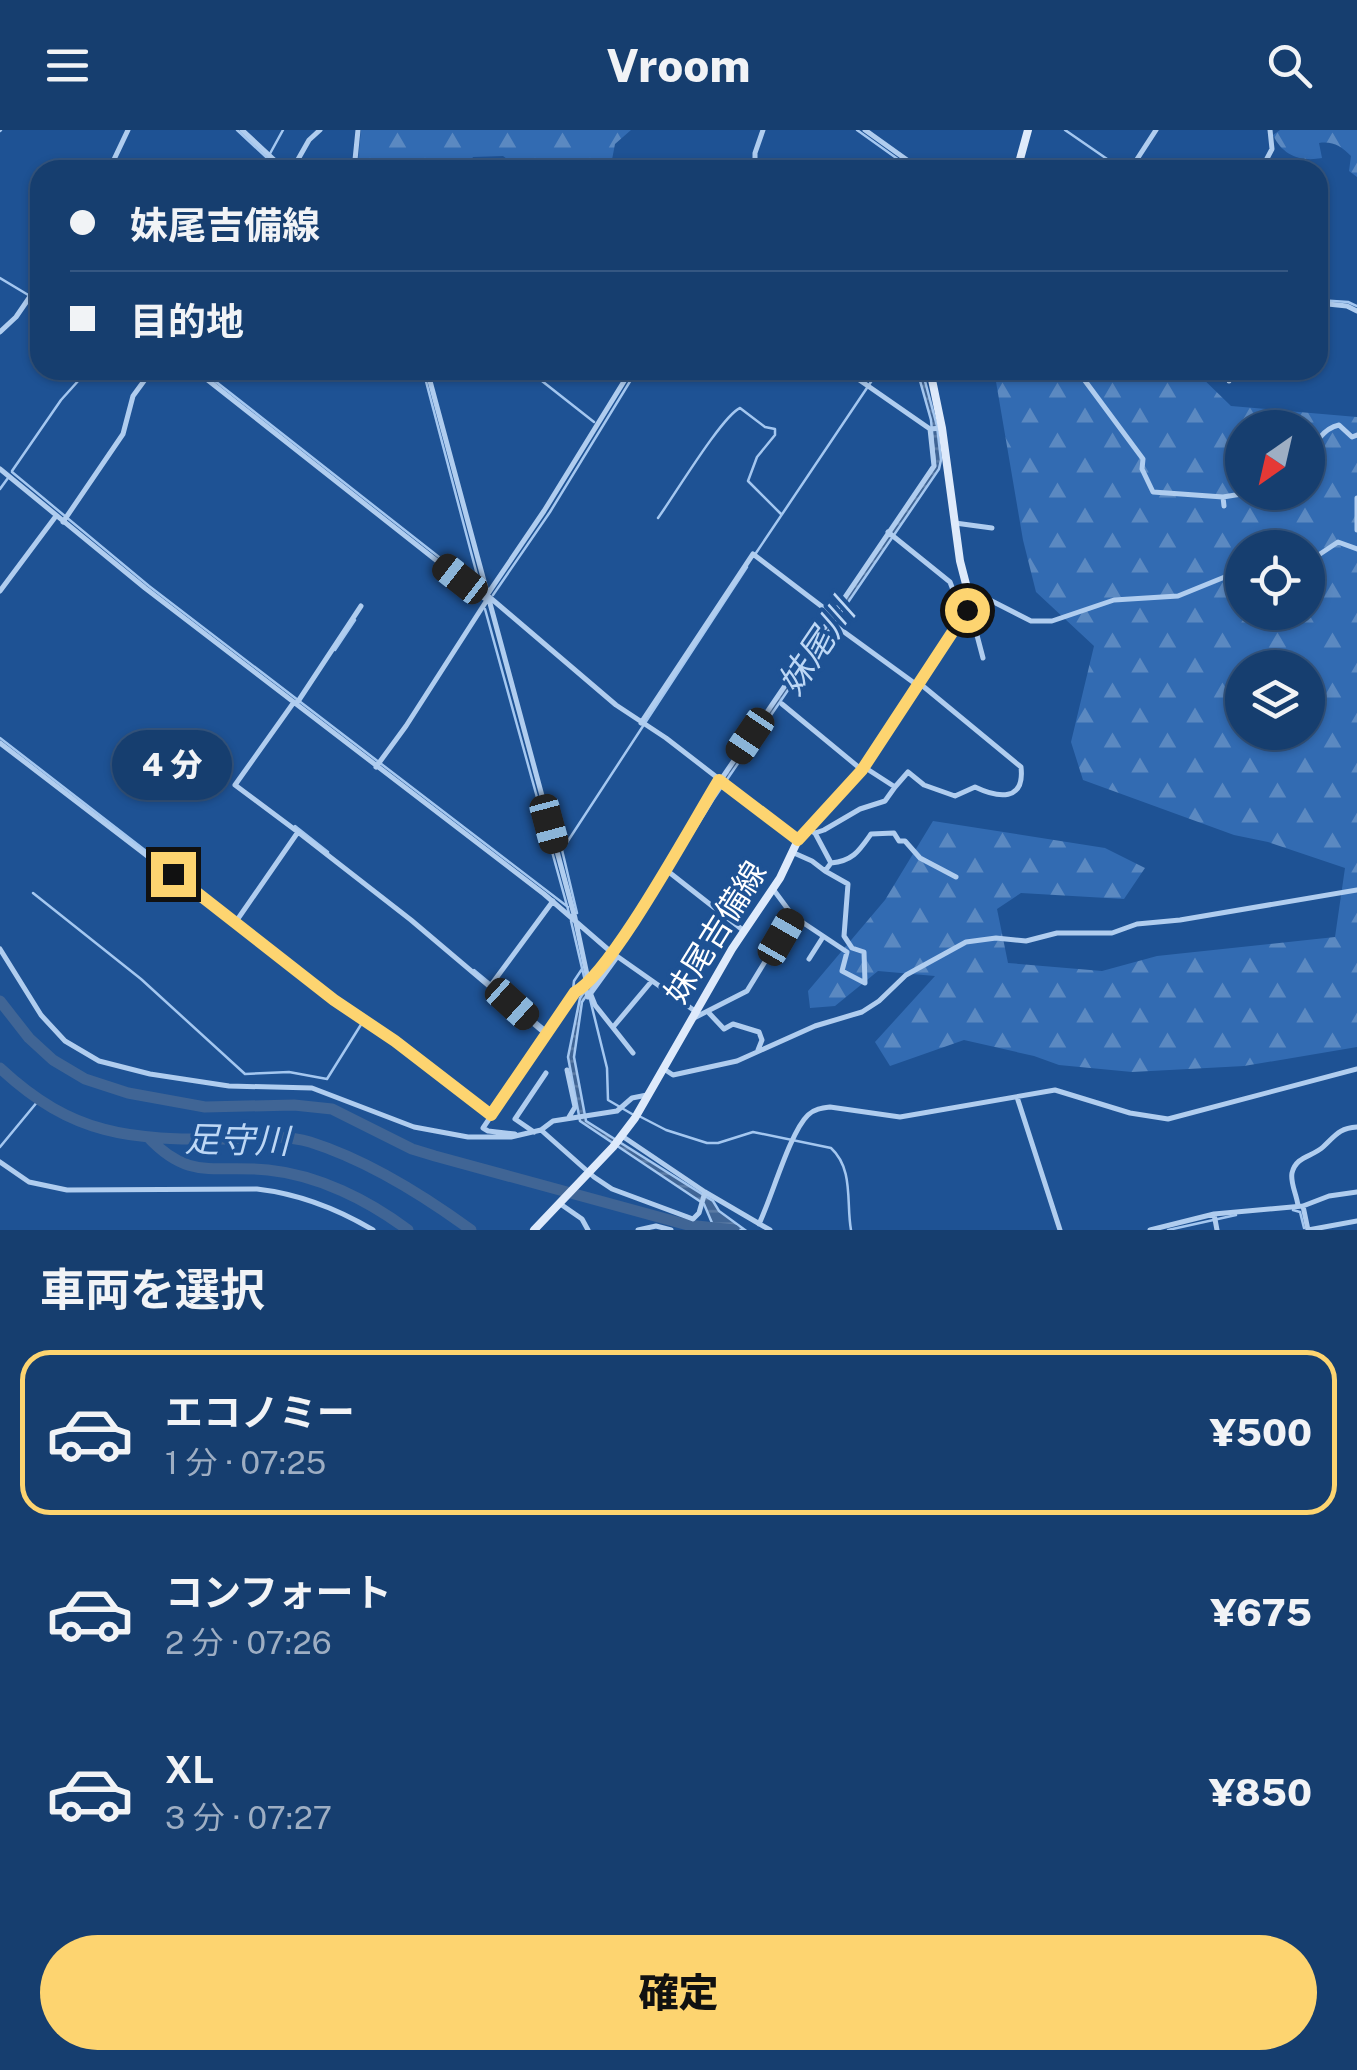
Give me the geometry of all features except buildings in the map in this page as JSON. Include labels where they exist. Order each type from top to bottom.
[{"type":"main road","points":[[1020,160],[1028,130]]},
{"type":"main road","points":[[931,380],[936,429],[969,603]]},
{"type":"main road","name":"妹尾吉備線","points":[[534,1230],[618,1141],[637,1115],[693,1015],[773,889],[798,840],[811,831],[863,768],[969,603]]},
{"type":"street","points":[[114,160],[128,130]]},
{"type":"street","points":[[242,130],[276,160]]},
{"type":"street","points":[[296,160],[320,130]]},
{"type":"street","points":[[355,160],[358,130]]},
{"type":"street","points":[[755,160],[763,130]]},
{"type":"street","points":[[865,130],[907,160]]},
{"type":"street","points":[[1136,160],[1156,130]]},
{"type":"street","points":[[1266,160],[1272,149],[1270,130]]},
{"type":"street","points":[[0,332],[30,297]]},
{"type":"street","points":[[1328,304],[1357,311]]},
{"type":"street","points":[[65,519],[124,434],[133,396],[145,380]]},
{"type":"street","points":[[208,380],[607,698],[798,840]]},
{"type":"street","points":[[430,380],[571,916],[587,991],[634,1052]]},
{"type":"street","points":[[378,764],[544,512],[625,380]]},
{"type":"street","points":[[518,1135],[484,1128],[575,992],[587,991],[615,955],[721,782],[934,466],[936,429],[859,380]]},
{"type":"street","points":[[1084,380],[1143,459],[1142,469],[1153,492],[1223,497],[1224,506]]},
{"type":"street","points":[[1325,433],[1339,424],[1352,437],[1357,435]]},
{"type":"street","points":[[0,469],[693,1015],[709,1012],[747,991],[792,916]]},
{"type":"street","points":[[1357,498],[1357,530]]},
{"type":"street","points":[[0,591],[56,516]]},
{"type":"street","points":[[954,523],[992,528]]},
{"type":"street","points":[[890,534],[950,582],[963,616]]},
{"type":"street","points":[[1325,551],[1338,542],[1357,548]]},
{"type":"street","points":[[643,724],[754,555],[1021,768],[1021,778],[1012,794],[1002,797],[976,787],[955,796],[924,784],[908,772],[885,801],[811,831],[830,863]]},
{"type":"street","points":[[983,658],[969,603],[982,596],[1032,621],[1052,622],[1114,600],[1178,596],[1225,577]]},
{"type":"street","points":[[361,606],[235,785],[492,984],[545,1033]]},
{"type":"street","points":[[782,704],[863,768],[894,787]]},
{"type":"street","points":[[0,743],[491,1115]]},
{"type":"street","points":[[237,921],[298,832]]},
{"type":"street","points":[[830,863],[844,862],[862,852],[871,834],[894,833],[920,858],[956,878]]},
{"type":"street","points":[[773,889],[792,916],[847,952],[842,972],[865,983],[864,952],[852,948],[844,936],[848,884],[792,852]]},
{"type":"street","points":[[825,871],[830,863]]},
{"type":"street","points":[[667,871],[744,931]]},
{"type":"street","points":[[663,1066],[673,1074],[704,1070],[870,1008],[906,975],[966,942],[996,938],[1026,941],[1058,933],[1112,933],[1137,924],[1357,890]]},
{"type":"street","points":[[492,984],[553,901]]},
{"type":"street","points":[[809,959],[823,937]]},
{"type":"street","points":[[0,949],[49,1025],[98,1061],[188,1081],[312,1088],[438,1134],[468,1137],[537,1131],[554,1121],[619,1108],[632,1098],[648,1095]]},
{"type":"street","points":[[587,991],[615,955]]},
{"type":"street","points":[[613,1028],[650,982]]},
{"type":"street","points":[[709,1012],[724,1030],[733,1024],[758,1032],[762,1040],[756,1052]]},
{"type":"street","points":[[759,1224],[794,1139],[810,1113],[819,1108],[830,1106],[900,1117],[1055,1090],[1130,1113],[1168,1119],[1357,1068]]},
{"type":"street","points":[[567,1070],[575,1106],[569,1117]]},
{"type":"street","points":[[546,1073],[515,1120],[537,1131],[623,1194],[696,1218],[702,1196]]},
{"type":"street","points":[[1017,1097],[1060,1230]]},
{"type":"street","points":[[1357,1127],[1344,1128],[1332,1135],[1323,1147],[1304,1156],[1292,1172],[1292,1184],[1308,1230],[1357,1221]]},
{"type":"street","points":[[618,1141],[702,1196],[770,1230]]},
{"type":"street","points":[[0,1162],[29,1182],[66,1190],[283,1192],[322,1203],[373,1230]]},
{"type":"street","points":[[1150,1230],[1301,1206],[1357,1192]]},
{"type":"street","points":[[562,1201],[582,1218],[588,1230]]},
{"type":"street","points":[[638,1230],[669,1228],[672,1213]]},
{"type":"street","points":[[1214,1217],[1216,1230]]},
{"type":"green space","points":[[361,130],[631,130],[615,144],[612,160],[509,160],[503,156],[471,160],[358,160]]},
{"type":"green space","points":[[1280,130],[1357,130],[1357,177],[1349,171],[1351,156],[1340,147],[1319,143],[1322,158],[1300,158],[1287,153],[1277,142],[1273,135]]},
{"type":"green space","points":[[996,380],[1204,380],[1231,406],[1277,410],[1225,410],[1225,510],[1325,510],[1325,414],[1357,417],[1357,1047],[1244,1066],[1132,1072],[1059,1065],[964,1040],[890,1066],[875,1042],[935,976],[878,971],[835,1006],[810,1008],[808,991],[885,900],[933,821],[1105,848],[1145,868],[1124,899],[1021,893],[997,909],[1008,963],[1102,971],[1157,956],[1335,937],[1345,868],[1234,835],[1083,780],[1071,742],[1094,646],[1036,592],[1023,540]]},
{"type":"water","name":"妹尾川","points":[[920,380],[925,380],[937,426],[939,469],[713,800],[644,912],[582,1002],[574,1057],[586,1121],[713,1201],[719,1211],[745,1230],[715,1230],[704,1204],[580,1121],[568,1057],[580,998],[637,916],[706,803],[935,466],[931,420]]},
{"type":"waterway","points":[[237,130],[269,160]]},
{"type":"waterway","points":[[266,160],[283,130]]},
{"type":"waterway","points":[[857,130],[899,160]]},
{"type":"waterway","points":[[1065,130],[1108,160]]},
{"type":"waterway","points":[[0,278],[30,296]]},
{"type":"waterway","points":[[1328,301],[1357,306]]},
{"type":"waterway","points":[[12,471],[79,380]]},
{"type":"waterway","points":[[214,380],[481,590]]},
{"type":"waterway","points":[[426,380],[481,590]]},
{"type":"waterway","points":[[541,380],[594,422]]},
{"type":"waterway","points":[[493,595],[550,512],[631,380]]},
{"type":"waterway","points":[[754,556],[872,380]]},
{"type":"waterway","points":[[658,518],[710,441],[740,408],[765,427],[775,429],[775,435],[757,457],[748,481],[781,514]]},
{"type":"waterway","points":[[12,472],[149,586],[568,907]]},
{"type":"waterway","points":[[0,489],[8,478]]},
{"type":"waterway","points":[[577,913],[562,850],[747,567]]},
{"type":"waterway","points":[[485,609],[569,913]]},
{"type":"waterway","points":[[335,650],[355,620]]},
{"type":"waterway","points":[[0,738],[327,991]]},
{"type":"waterway","points":[[295,826],[328,852]]},
{"type":"waterway","points":[[33,893],[141,979],[245,1074],[289,1072],[327,1079],[362,1023]]},
{"type":"waterway","points":[[571,921],[585,981]]},
{"type":"waterway","points":[[415,1053],[491,1110],[573,990],[582,969]]},
{"type":"waterway","points":[[474,970],[545,1029]]},
{"type":"waterway","points":[[334,996],[409,1049]]},
{"type":"waterway","points":[[590,999],[607,1068],[608,1100],[632,1114]]},
{"type":"waterway","points":[[0,1001],[29,1038],[53,1060],[85,1079],[128,1093],[205,1107],[294,1105],[332,1109],[412,1149],[435,1156],[688,1225],[734,1230]]},
{"type":"waterway","name":"足守川","points":[[0,1068],[53,1108],[104,1129],[160,1138],[279,1137],[310,1142],[394,1180],[471,1230]]},
{"type":"waterway","points":[[0,1147],[38,1101]]},
{"type":"waterway","points":[[639,1116],[666,1130],[707,1143],[753,1132],[831,1148],[846,1176],[851,1230]]},
{"type":"waterway","points":[[148,1137],[190,1166],[268,1170],[324,1183],[359,1199],[408,1230]]},
{"type":"waterway","points":[[1293,1210],[1300,1212],[1304,1228]]},
{"type":"waterway","points":[[1168,1230],[1236,1215]]},
{"type":"route","points":[[173,874],[334,1000],[491,1115],[575,992],[589,984],[611,952],[719,780],[798,840],[862,770],[967,610]]}]
